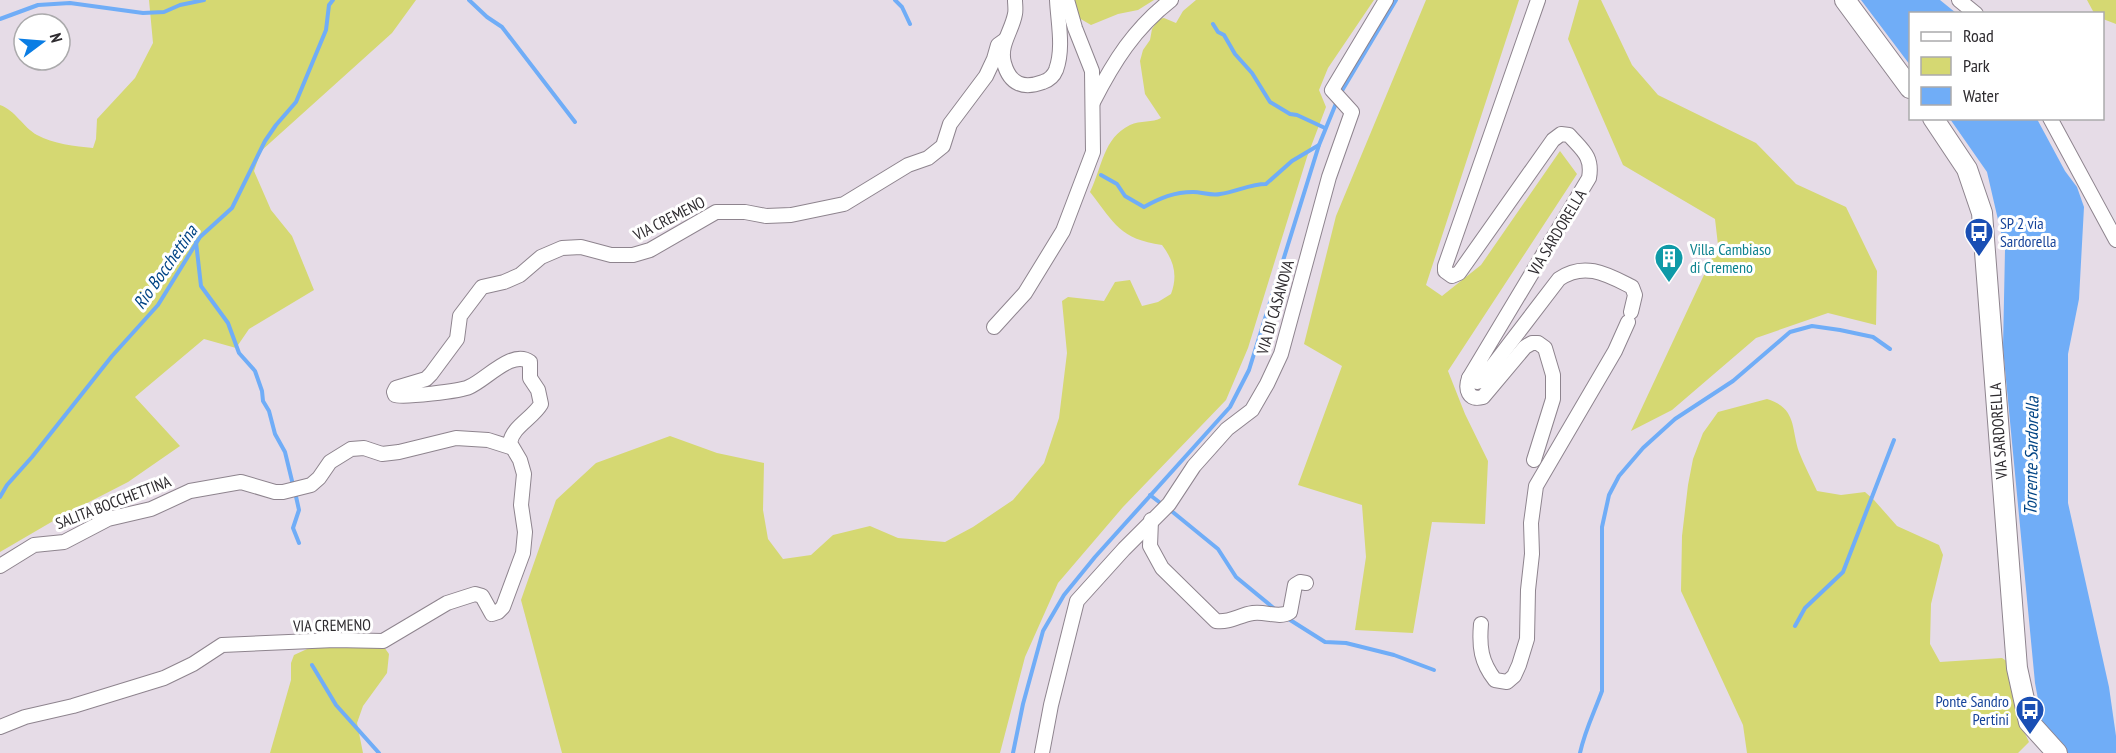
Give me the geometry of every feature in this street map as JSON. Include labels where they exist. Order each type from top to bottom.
[{"type":"main road","points":[[1845,0],[1909,85]]},
{"type":"main road","name":"VIA SARDORELLA","points":[[1934,120],[1967,169],[1982,213],[2017,668],[2029,722],[2057,753]]},
{"type":"street","name":"VIA CREMENO","points":[[0,727],[24,717],[73,706],[164,678],[194,664],[222,645],[334,640],[383,641],[441,606],[475,594],[482,596],[492,614],[498,612],[503,607],[524,545],[525,532],[521,505],[524,474],[519,460],[510,447],[512,435],[531,418],[541,404],[538,390],[530,378],[530,362],[526,358],[512,359],[470,387],[460,390],[405,397],[395,395],[396,388],[426,379],[431,374],[457,339],[460,316],[482,287],[504,282],[520,275],[541,257],[562,248],[581,247],[611,255],[633,255],[650,250],[716,212],[745,212],[766,216],[791,215],[844,204],[908,165],[928,158],[943,146],[950,124],[986,76],[998,45],[1005,40],[1015,14],[1015,0]]},
{"type":"street","points":[[1005,40],[1004,64],[1010,77],[1025,87],[1048,80],[1056,71],[1060,47],[1057,0]]},
{"type":"street","points":[[994,327],[1025,293],[1063,231],[1093,152],[1092,71],[1067,0]]},
{"type":"street","points":[[1092,104],[1116,58],[1147,21],[1171,0]]},
{"type":"street","name":"VIA DI CASANOVA","points":[[1042,753],[1051,705],[1077,601],[1151,520],[1169,504],[1194,466],[1227,429],[1252,410],[1281,354],[1329,177],[1352,112],[1332,90],[1386,0]]},
{"type":"street","name":"VIA SARDORELLA","points":[[1481,624],[1479,646],[1488,670],[1495,680],[1507,682],[1514,676],[1520,665],[1527,639],[1528,590],[1532,554],[1531,523],[1536,486],[1615,351],[1630,317],[1635,295],[1632,287],[1594,270],[1566,274],[1559,279],[1481,381],[1477,382],[1469,378],[1589,178],[1591,168],[1589,158],[1569,135],[1561,134],[1553,140],[1459,273],[1452,276],[1445,271],[1538,0]]},
{"type":"street","points":[[1959,0],[1974,12]]},
{"type":"street","points":[[2051,120],[2111,218],[2116,240]]},
{"type":"street","points":[[1469,378],[1466,388],[1469,395],[1476,399],[1483,397],[1525,347],[1538,343],[1545,348],[1553,375],[1553,399],[1534,460]]},
{"type":"street","name":"SALITA BOCCHETTINA","points":[[0,566],[34,545],[63,542],[108,519],[151,509],[190,491],[242,482],[275,492],[311,485],[330,462],[351,449],[364,448],[382,454],[456,438],[488,440],[510,447]]},
{"type":"street","points":[[1151,520],[1150,546],[1162,568],[1216,621],[1224,622],[1255,613],[1285,615],[1290,612],[1295,585],[1300,582],[1306,584]]},
{"type":"green space","points":[[149,0],[416,0],[392,33],[261,151],[254,171],[271,210],[292,236],[314,290],[249,329],[236,348],[204,339],[135,397],[180,446],[128,482],[60,517],[0,552],[0,105],[10,111],[32,132],[43,138],[93,148],[97,119],[135,78],[153,43]]},
{"type":"green space","points":[[1074,0],[1154,0],[1138,10],[1118,14],[1091,25],[1079,18]]},
{"type":"green space","points":[[1196,0],[1374,0],[1328,68],[1319,90],[1326,107],[1307,157],[1248,348],[1226,400],[1123,507],[1058,583],[1025,657],[1000,753],[562,753],[521,600],[556,500],[596,463],[670,436],[717,453],[764,463],[763,510],[768,539],[783,559],[811,555],[833,535],[870,526],[898,538],[945,542],[973,527],[1013,500],[1044,463],[1059,418],[1067,353],[1062,301],[1068,297],[1104,301],[1115,282],[1130,280],[1142,306],[1158,302],[1171,294],[1174,268],[1162,245],[1127,234],[1113,221],[1090,192],[1104,154],[1114,138],[1130,125],[1161,118],[1145,94],[1140,61],[1143,50],[1159,19],[1164,18],[1176,23],[1183,11]]},
{"type":"green space","points":[[1426,0],[1519,0],[1426,285],[1442,296],[1481,265],[1560,151],[1577,174],[1448,371],[1465,414],[1488,461],[1485,524],[1432,522],[1413,633],[1355,630],[1366,557],[1362,505],[1298,485],[1342,366],[1304,344],[1336,216]]},
{"type":"green space","points":[[1579,0],[1601,0],[1632,65],[1658,95],[1756,143],[1796,184],[1846,207],[1877,271],[1876,325],[1828,313],[1756,338],[1672,410],[1631,431],[1718,245],[1715,219],[1623,165],[1568,39]]},
{"type":"green space","points":[[2087,0],[2116,0],[2116,24],[2104,19],[2104,12],[2093,12]]},
{"type":"green space","points":[[1767,399],[1777,403],[1788,413],[1799,452],[1817,491],[1841,495],[1865,492],[1897,526],[1939,545],[1943,555],[1931,604],[1930,644],[1940,662],[2002,658],[2011,664],[2019,721],[2029,742],[2018,753],[1747,753],[1743,725],[1681,591],[1682,536],[1693,459],[1703,433],[1718,412]]},
{"type":"green space","points":[[318,644],[384,647],[389,654],[387,673],[363,706],[357,723],[363,753],[270,753],[291,680],[291,663],[294,655]]},
{"type":"water","points":[[1861,0],[1940,0],[1955,12],[1909,12],[1909,64]]},
{"type":"water","name":"Torrente Sardorella","points":[[1951,120],[2038,120],[2065,171],[2077,187],[2084,207],[2079,299],[2068,354],[2068,503],[2109,687],[2116,753],[2048,753],[2035,683],[2003,348],[2005,250],[1987,172]]},
{"type":"waterway","points":[[0,19],[38,5],[70,3],[143,13],[164,12],[180,5],[204,0]]},
{"type":"waterway","name":"Rio Bocchettina","points":[[0,497],[7,485],[112,356],[158,305],[200,237],[232,208],[265,141],[296,102],[326,30],[329,5],[333,0]]},
{"type":"waterway","points":[[469,0],[502,27],[575,122]]},
{"type":"waterway","points":[[895,0],[902,7],[910,24]]},
{"type":"waterway","points":[[1340,94],[1396,0]]},
{"type":"waterway","points":[[1213,24],[1252,73],[1270,102],[1290,114],[1325,128]]},
{"type":"waterway","points":[[1013,753],[1023,704],[1043,631],[1064,595],[1095,557],[1230,407],[1249,370],[1319,145],[1337,101]]},
{"type":"waterway","points":[[1101,175],[1117,184],[1125,196],[1144,207],[1173,194],[1193,192],[1217,194],[1266,184],[1292,161],[1319,145]]},
{"type":"waterway","points":[[196,242],[201,286],[228,323],[239,353],[255,371],[275,434],[285,452],[293,485]]},
{"type":"waterway","points":[[1580,753],[1602,691],[1602,527],[1609,495],[1619,476],[1643,448],[1675,419],[1733,381],[1790,332],[1812,326],[1840,330],[1873,337],[1890,349]]},
{"type":"waterway","points":[[1795,626],[1805,608],[1843,572],[1894,440]]},
{"type":"waterway","points":[[295,492],[299,510],[293,528],[299,543]]},
{"type":"waterway","points":[[1150,495],[1163,505]]},
{"type":"waterway","points":[[1169,509],[1218,549],[1236,577],[1276,610]]},
{"type":"waterway","points":[[1287,618],[1325,642],[1346,643],[1394,655],[1434,670]]},
{"type":"waterway","points":[[312,665],[336,705],[379,753]]},
{"type":"place","name":"SP 2 via Sardorella","points":[[1979,258]]},
{"type":"place","name":"Villa Cambiaso di Cremeno","points":[[1669,284]]},
{"type":"place","name":"Ponte Sandro Pertini","points":[[2030,736]]}]
